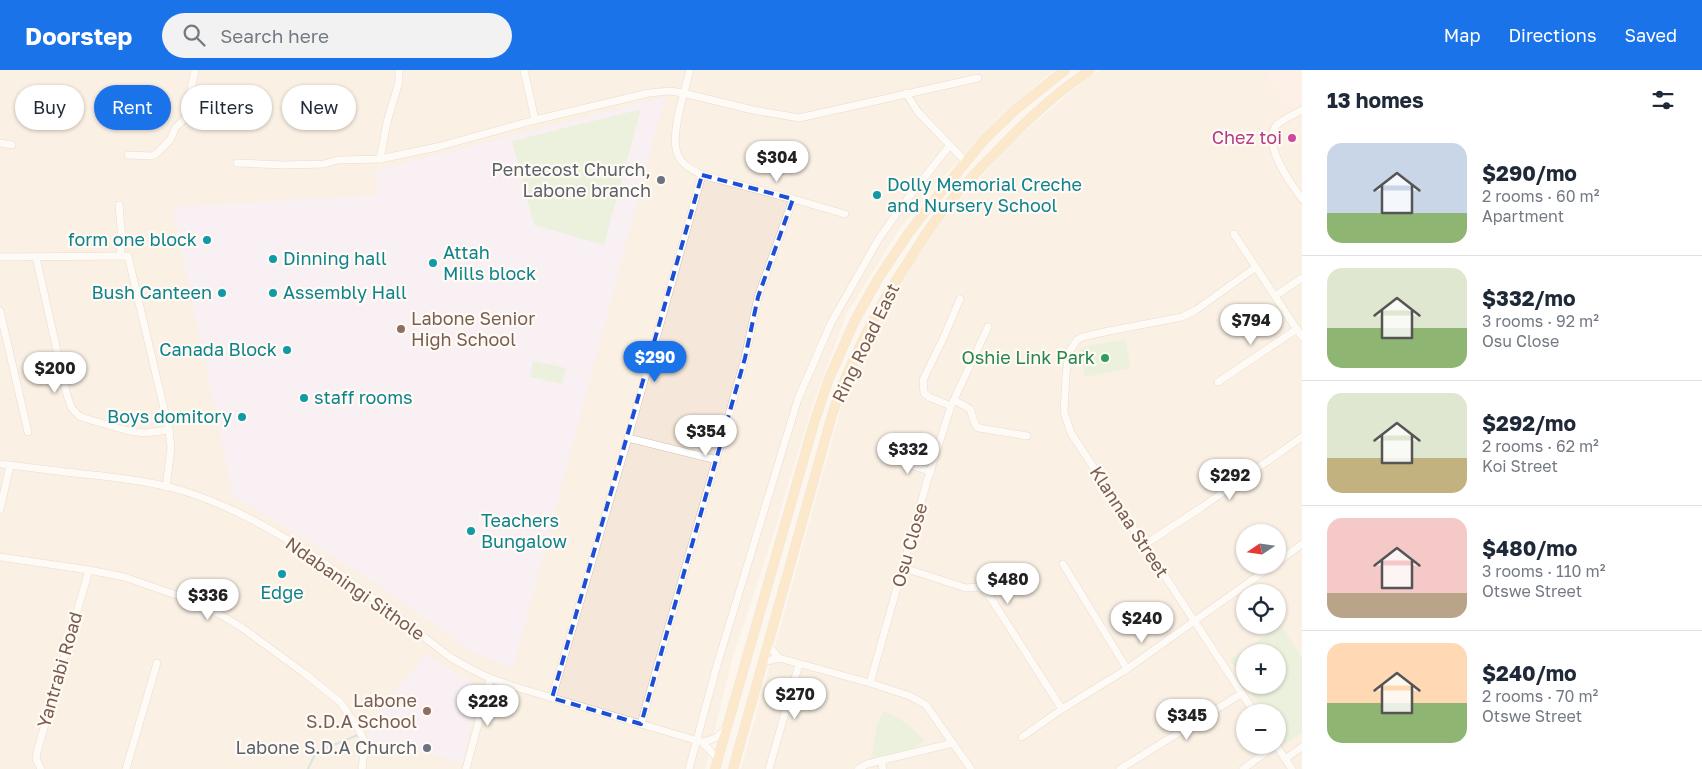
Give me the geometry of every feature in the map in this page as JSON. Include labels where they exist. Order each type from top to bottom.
[{"type":"main road","name":"Ring Road East","points":[[715,769],[814,423],[828,381],[855,320],[890,261],[931,204],[985,139],[1015,110],[1065,70]]},
{"type":"main road","name":"Ring Road East","points":[[733,769],[838,396],[872,322],[903,269],[936,219],[1016,131],[1054,97],[1090,70]]},
{"type":"main road","points":[[890,261],[896,267],[903,269]]},
{"type":"street","points":[[128,155],[152,156],[170,140],[176,127],[185,118],[196,70]]},
{"type":"street","points":[[380,159],[387,122],[399,82],[399,70]]},
{"type":"street","points":[[524,70],[535,120]]},
{"type":"street","points":[[690,70],[683,93],[674,142],[683,163],[702,175],[793,198],[846,214]]},
{"type":"street","points":[[237,163],[324,164],[338,160],[380,159],[436,148],[535,120],[649,93],[670,91],[683,93],[753,110],[799,118],[978,78]]},
{"type":"street","points":[[906,93],[918,112],[966,162]]},
{"type":"street","points":[[1302,110],[1280,122],[1274,129],[1272,141],[1275,155],[1302,199]]},
{"type":"street","points":[[0,143],[12,145]]},
{"type":"street","points":[[690,769],[699,741],[717,665],[798,399],[831,323],[878,240],[950,145]]},
{"type":"street","points":[[552,698],[702,175]]},
{"type":"street","points":[[641,724],[745,358],[758,297],[793,198]]},
{"type":"street","points":[[118,205],[122,240],[120,255]]},
{"type":"street","points":[[1234,234],[1302,337]]},
{"type":"street","points":[[0,257],[128,256],[169,430],[171,448],[166,487]]},
{"type":"street","points":[[36,257],[64,386],[71,407],[79,416],[129,431],[145,433],[169,430]]},
{"type":"street","name":"Klannaa Street","points":[[1236,686],[1071,433],[1064,412],[1067,360],[1072,345],[1076,340],[1087,335],[1182,317],[1196,310],[1256,267]]},
{"type":"street","points":[[1275,296],[1302,278]]},
{"type":"street","points":[[960,299],[944,339],[923,380],[924,392],[929,397],[970,409],[976,426],[979,428],[1027,436]]},
{"type":"street","points":[[0,311],[28,432]]},
{"type":"street","name":"Osu Close","points":[[870,683],[953,403],[988,327]]},
{"type":"street","points":[[1218,382],[1297,329]]},
{"type":"street","points":[[1144,545],[1302,437]]},
{"type":"street","points":[[628,438],[717,460]]},
{"type":"street","points":[[892,458],[931,472]]},
{"type":"street","name":"Ndabaningi Sithole","points":[[0,464],[104,476],[166,487],[196,495],[224,506],[269,529],[332,568],[450,657],[490,679],[699,741]]},
{"type":"street","points":[[0,510],[10,465]]},
{"type":"street","points":[[1286,556],[1302,544]]},
{"type":"street","points":[[0,557],[89,570],[124,578],[209,608],[241,627],[275,651],[340,702],[366,742],[362,769]]},
{"type":"street","points":[[1063,564],[1127,669]]},
{"type":"street","points":[[904,568],[966,588],[978,587],[984,590],[1062,710]]},
{"type":"street","name":"Yantrabi Road","points":[[41,769],[36,759],[37,752],[89,570]]},
{"type":"street","points":[[1022,738],[1127,669],[1260,574]]},
{"type":"street","points":[[768,645],[779,658]]},
{"type":"street","points":[[763,662],[779,658],[910,696],[926,705],[971,769]]},
{"type":"street","points":[[126,769],[157,663]]},
{"type":"street","points":[[769,769],[799,664]]},
{"type":"street","points":[[466,769],[490,679]]},
{"type":"street","points":[[1120,769],[1241,694]]},
{"type":"street","name":"Klannaa Street","points":[[1241,694],[1248,704]]},
{"type":"street","points":[[699,741],[718,736],[728,725]]},
{"type":"street","points":[[699,741],[718,759]]},
{"type":"street","points":[[858,769],[881,760],[954,744]]},
{"type":"street","points":[[1285,759],[1302,748]]},
{"type":"street","points":[[1243,769],[1264,754]]},
{"type":"street","points":[[1282,754],[1292,769]]},
{"type":"street","points":[[881,760],[883,769]]},
{"type":"highlighted area","points":[[702,175],[793,199],[758,297],[745,358],[641,724],[552,698]]},
{"type":"shaded area","points":[[0,70],[1054,70],[999,117],[934,187],[898,231],[847,313],[812,406],[769,548],[732,659],[705,769],[0,769]]},
{"type":"shaded area","points":[[1101,70],[1302,70],[1302,769],[741,769],[846,391],[880,314],[932,232],[1010,144],[1085,80]]},
{"type":"shaded area","points":[[1264,70],[1302,70],[1302,103],[1291,111]]},
{"type":"shaded area","name":"Labone Senior High School","points":[[665,97],[513,669],[469,650],[371,580],[233,495],[172,207],[377,195],[376,170]]},
{"type":"shaded area","name":"Labone S.D.A School","points":[[426,654],[475,684],[478,694],[462,762],[372,740],[366,728]]},
{"type":"green space","points":[[641,109],[604,245],[534,225],[512,141]]},
{"type":"green space","name":"Oshie Link Park","points":[[1125,339],[1131,368],[1085,377],[1079,348]]},
{"type":"green space","points":[[533,361],[566,368],[562,384],[530,377]]},
{"type":"green space","points":[[1286,633],[1302,657],[1302,733],[1286,743],[1286,704],[1259,704],[1252,694],[1286,694],[1286,644],[1252,644],[1268,634]]},
{"type":"green space","points":[[1236,655],[1236,669],[1230,659]]},
{"type":"green space","points":[[883,711],[906,723],[925,741],[912,749],[871,759],[877,725]]},
{"type":"waterway","points":[[308,769],[316,752],[358,735]]},
{"type":"place","name":"Chez toi","points":[[1292,138]]},
{"type":"place","name":"Pentecost Church, Labone branch","points":[[661,180]]},
{"type":"place","name":"Dolly Memorial Creche and Nursery School","points":[[877,195]]},
{"type":"place","name":"form one block","points":[[207,240]]},
{"type":"place","name":"Dinning hall","points":[[273,259]]},
{"type":"place","name":"Attah Mills block","points":[[433,263]]},
{"type":"place","name":"Bush Canteen","points":[[222,293]]},
{"type":"place","name":"Assembly Hall","points":[[273,293]]},
{"type":"place","name":"Labone Senior High School","points":[[401,329]]},
{"type":"place","name":"Canada Block","points":[[287,350]]},
{"type":"place","name":"Oshie Link Park","points":[[1105,358]]},
{"type":"place","name":"staff rooms","points":[[304,398]]},
{"type":"place","name":"Boys domitory","points":[[242,417]]},
{"type":"place","name":"Teachers Bungalow","points":[[471,531]]},
{"type":"place","name":"Edge","points":[[282,574]]},
{"type":"place","name":"Labone S.D.A School","points":[[427,711]]},
{"type":"place","name":"Labone S.D.A Church","points":[[427,748]]}]
